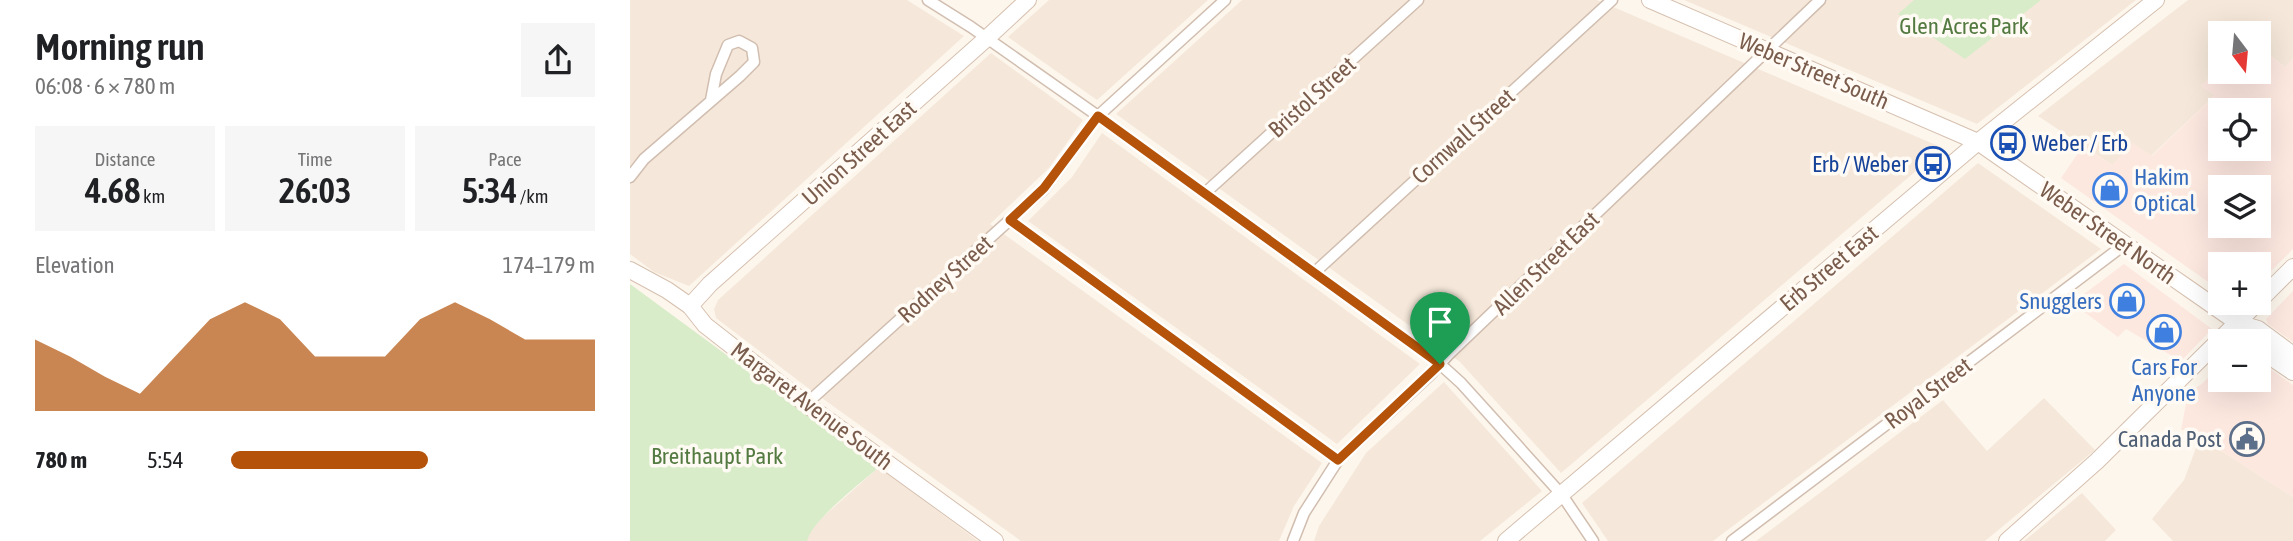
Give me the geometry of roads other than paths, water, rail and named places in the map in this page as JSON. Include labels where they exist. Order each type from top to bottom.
[{"type":"main road","name":"Union Street East","points":[[690,306],[710,284],[1028,0]]},
{"type":"main road","name":"Weber Street South","points":[[1650,0],[1978,142]]},
{"type":"main road","name":"Erb Street East","points":[[1506,541],[1978,142],[2156,0]]},
{"type":"main road","name":"Weber Street North","points":[[1978,142],[2238,323],[2258,329],[2293,355]]},
{"type":"main road","points":[[2271,289],[2293,267]]},
{"type":"main road","name":"Margaret Avenue South","points":[[630,271],[667,290],[690,306],[705,325],[806,404],[995,541]]},
{"type":"main road","points":[[2007,541],[2098,461],[2246,315]]},
{"type":"main road","name":"Weber Street North","points":[[2238,323],[2242,329]]},
{"type":"main road","points":[[2271,357],[2293,372]]},
{"type":"street","points":[[928,0],[1098,116],[1440,364],[1461,383],[1562,495],[1593,541]]},
{"type":"street","name":"Rodney Street","points":[[806,404],[1044,188],[1098,116],[1225,0]]},
{"type":"street","name":"Bristol Street","points":[[1205,193],[1418,0]]},
{"type":"street","name":"Cornwall Street","points":[[1315,272],[1612,0]]},
{"type":"street","name":"Allen Street East","points":[[1293,541],[1304,513],[1338,460],[1820,0]]},
{"type":"street","points":[[630,177],[644,159],[711,100],[754,62],[751,48],[739,41],[728,45],[716,74],[711,100]]},
{"type":"street","points":[[1010,220],[1338,460]]},
{"type":"street","name":"Royal Street","points":[[1732,541],[2124,245]]},
{"type":"place","name":"Weber / Erb","points":[[2008,143]]},
{"type":"place","name":"Erb / Weber","points":[[1933,164]]},
{"type":"place","name":"Hakim Optical","points":[[2110,190]]},
{"type":"place","name":"Snugglers","points":[[2127,301]]},
{"type":"place","name":"Cars For Anyone","points":[[2164,332]]},
{"type":"place","name":"Canada Post","points":[[2247,439]]},
{"type":"park label","name":"Glen Acres Park","points":[[1964,26]]},
{"type":"park label","name":"Breithaupt Park","points":[[717,456]]}]
